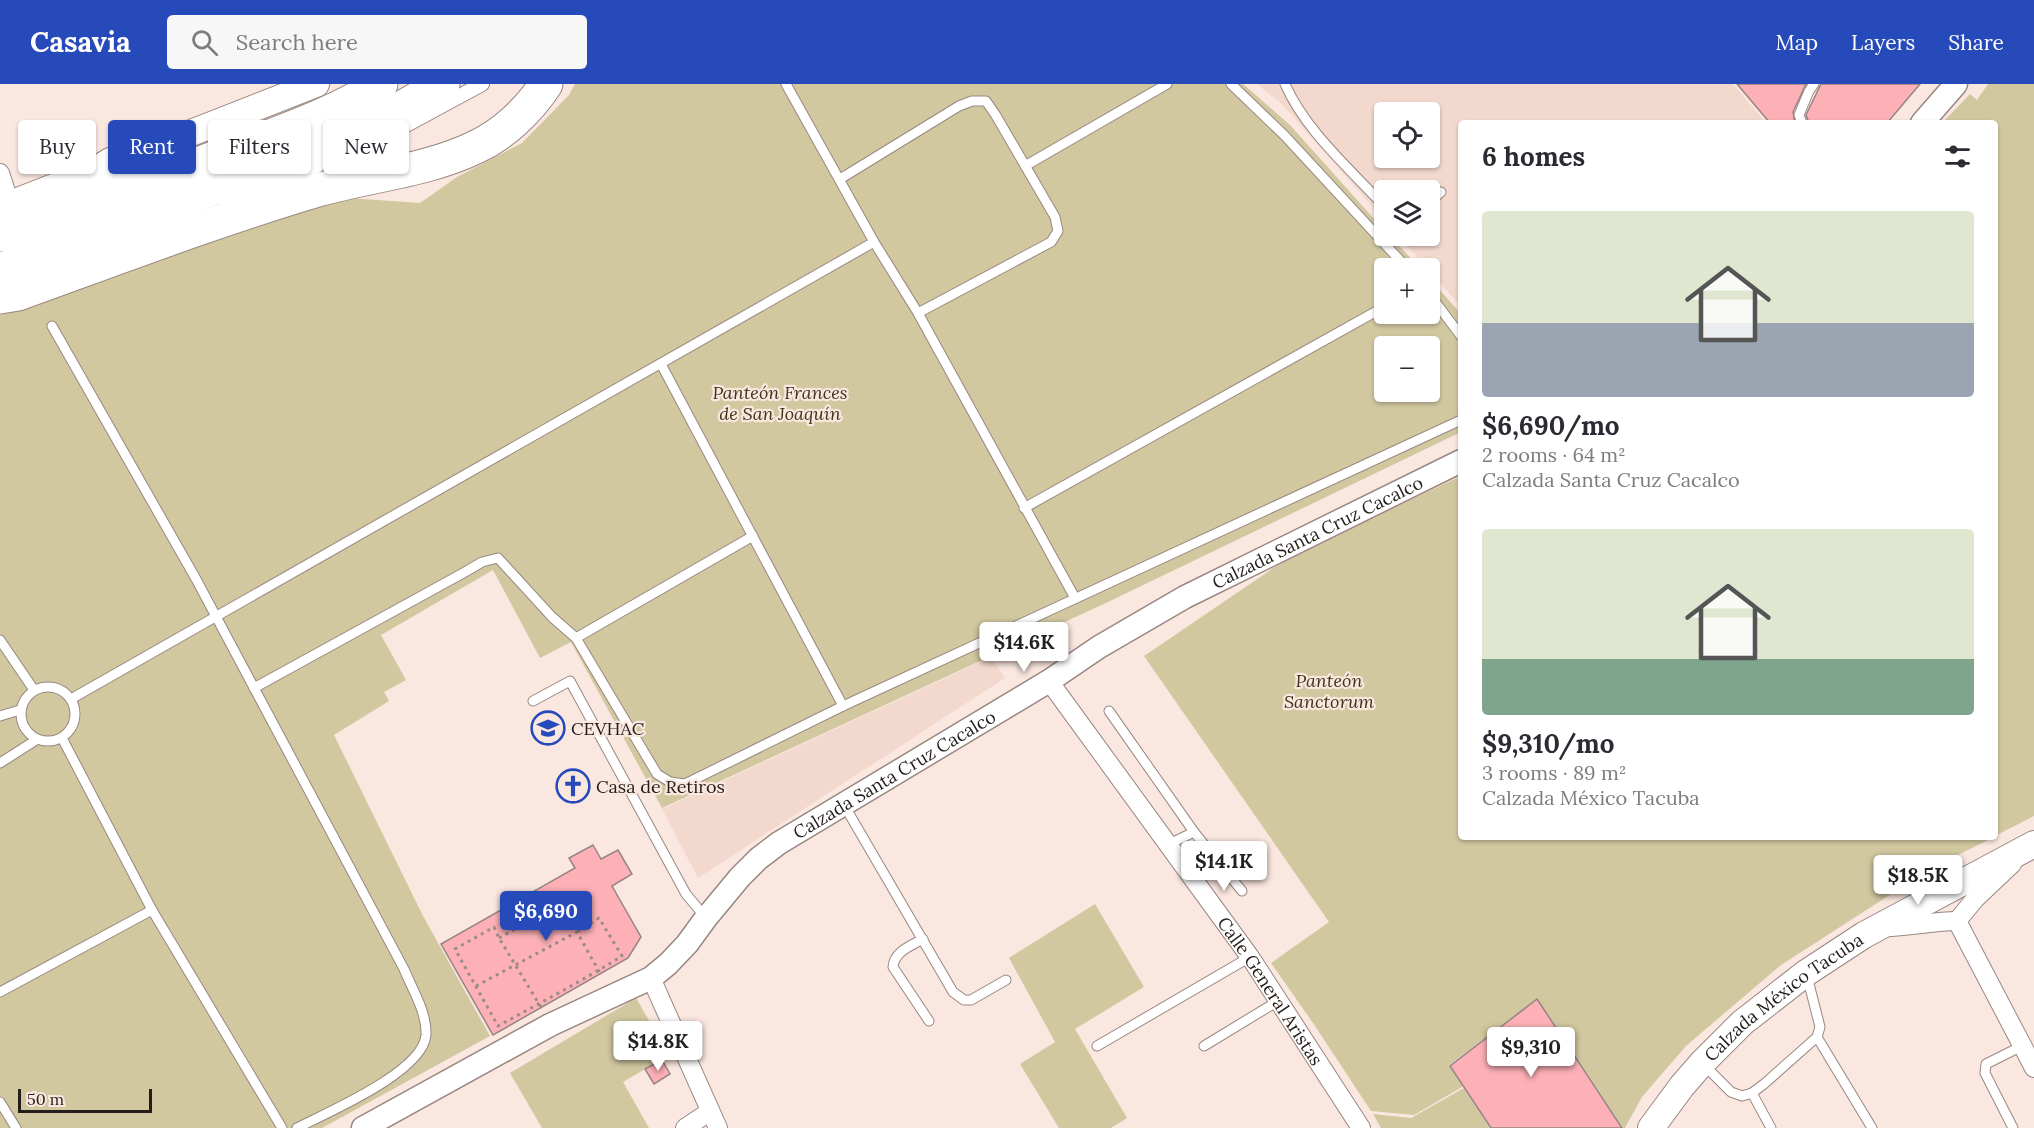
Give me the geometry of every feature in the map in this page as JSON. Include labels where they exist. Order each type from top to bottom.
[{"type":"highway","points":[[3,219],[175,173],[340,107],[381,84]]},
{"type":"highway","points":[[4,291],[323,147],[387,116],[443,84]]},
{"type":"highway","points":[[4,291],[322,189],[436,163],[477,147],[512,124],[546,84]]},
{"type":"highway","points":[[3,219],[108,166]]},
{"type":"main road","points":[[196,131],[316,84]]},
{"type":"main road","name":"Calzada México Tacuba","points":[[1651,1128],[1702,1063],[1742,1023],[1806,974],[1864,935],[2033,845]]},
{"type":"street","points":[[210,207],[289,178],[382,138],[482,84]]},
{"type":"street","points":[[1925,120],[1956,84]]},
{"type":"street","points":[[0,173],[3,219]]},
{"type":"street","points":[[4,291],[123,241]]},
{"type":"street","name":"Calzada Santa Cruz Cacalco","points":[[363,1128],[550,1025],[651,978],[687,944],[740,877],[779,843],[1049,681],[1099,647],[1185,597],[1458,462]]},
{"type":"street","name":"Calle General Aristas","points":[[1049,681],[1250,957],[1361,1128]]},
{"type":"street","points":[[1879,927],[1903,927],[1936,921],[1957,921],[1990,884],[2033,845]]},
{"type":"street","points":[[1957,921],[2034,1068]]},
{"type":"street","points":[[651,978],[718,1128]]},
{"type":"street","points":[[685,1128],[710,1112]]},
{"type":"lane","points":[[786,84],[874,242],[918,313],[1075,598]]},
{"type":"lane","points":[[1025,166],[1167,84]]},
{"type":"lane","points":[[1231,84],[1285,136],[1398,258]]},
{"type":"lane","points":[[1285,84],[1291,98],[1307,122],[1374,195]]},
{"type":"lane","points":[[1801,120],[1799,115],[1814,84]]},
{"type":"lane","points":[[840,179],[959,106],[972,101],[986,102],[1055,217],[1058,231],[1051,242],[918,313]]},
{"type":"lane","points":[[71,699],[874,242]]},
{"type":"lane","points":[[1440,308],[1458,332]]},
{"type":"lane","points":[[1024,508],[1374,313]]},
{"type":"lane","points":[[52,326],[216,616],[404,969],[423,1014],[426,1036],[417,1055],[403,1069],[297,1128]]},
{"type":"lane","points":[[661,364],[843,705]]},
{"type":"lane","points":[[254,688],[482,562],[498,558],[552,617],[576,638],[657,774],[670,782],[685,784],[843,705],[1458,421]]},
{"type":"lane","points":[[576,638],[753,536]]},
{"type":"lane","points":[[0,640],[34,690]]},
{"type":"lane","points":[[533,701],[570,681],[686,894],[706,918]]},
{"type":"lane","points":[[54,687],[71,699],[75,709],[75,720],[70,730],[62,738],[48,742],[36,740],[21,722],[20,710],[25,699],[34,690],[54,687]]},
{"type":"lane","points":[[0,716],[20,710]]},
{"type":"lane","points":[[1109,711],[1194,832],[1242,891]]},
{"type":"lane","points":[[62,738],[152,910],[282,1128]]},
{"type":"lane","points":[[0,763],[36,740]]},
{"type":"lane","points":[[844,805],[953,992],[964,1000],[971,1000],[1006,980]]},
{"type":"lane","points":[[1167,845],[1194,832]]},
{"type":"lane","points":[[0,992],[152,910]]},
{"type":"lane","points":[[922,939],[899,953],[894,960],[893,967],[929,1021]]},
{"type":"lane","points":[[1097,1046],[1250,957]]},
{"type":"lane","points":[[1702,1063],[1731,1092],[1742,1096],[1752,1093],[1817,1038],[1820,1027],[1806,974]]},
{"type":"lane","points":[[1204,1046],[1278,1001]]},
{"type":"lane","points":[[1817,1038],[1872,1128]]},
{"type":"lane","points":[[2013,1128],[1985,1073],[1986,1064],[2022,1046]]},
{"type":"lane","points":[[1752,1093],[1771,1128]]},
{"type":"lane","points":[[0,1102],[16,1128]]},
{"type":"path","points":[[476,986],[516,965],[577,932],[599,918],[622,956],[539,1004],[498,1026],[455,949],[494,927],[500,938],[516,965],[539,1004],[542,1009]]},
{"type":"path","points":[[500,938],[515,929]]},
{"type":"path","points":[[577,932],[601,975]]},
{"type":"shaded area","points":[[1257,84],[1733,84],[1763,120],[1458,120],[1458,304],[1440,283],[1440,258],[1418,258],[1407,246],[1440,246],[1440,180],[1374,180],[1374,209],[1282,104]]},
{"type":"shaded area","points":[[991,657],[1005,678],[698,878],[662,809]]},
{"type":"green space","name":"Panteón Frances de San Joaquín","points":[[575,84],[1243,84],[1290,125],[1374,219],[1374,246],[1399,246],[1411,258],[1374,258],[1374,324],[1440,324],[1440,290],[1458,311],[1458,433],[1108,602],[662,808],[571,642],[540,658],[493,570],[381,635],[406,680],[384,692],[389,701],[334,735],[423,916],[490,1036],[322,1128],[0,1128],[0,315],[266,222],[349,198],[420,203],[457,177],[522,143],[569,95]]},
{"type":"green space","points":[[1988,84],[2034,84],[2034,816],[1998,834],[1998,120],[1945,120],[1970,94],[1977,100]]},
{"type":"green space","name":"Panteón Sanctorum","points":[[1458,477],[1458,840],[1988,840],[1930,869],[1781,965],[1686,1046],[1642,1097],[1625,1128],[1537,999],[1449,1065],[1464,1086],[1414,1115],[1371,1111],[1271,963],[1329,922],[1144,656],[1288,558]]},
{"type":"green space","points":[[1095,904],[1144,987],[1075,1029],[1127,1118],[1111,1128],[1059,1128],[1020,1064],[1055,1042],[1009,958]]},
{"type":"green space","points":[[636,998],[669,1055],[623,1082],[649,1128],[542,1128],[510,1073]]},
{"type":"green space","points":[[1464,1088],[1490,1128],[1381,1128],[1373,1114],[1411,1118]]},
{"type":"building","points":[[1737,84],[1806,84],[1793,112],[1794,120],[1767,120]]},
{"type":"building","points":[[1821,84],[1920,84],[1890,120],[1808,120],[1806,115]]},
{"type":"building","points":[[593,845],[601,859],[618,850],[632,874],[612,886],[641,937],[628,958],[493,1035],[441,944],[575,868],[569,858]]},
{"type":"building","points":[[1537,999],[1622,1128],[1491,1128],[1450,1066]]},
{"type":"building","points":[[662,1060],[670,1074],[654,1084],[645,1069]]},
{"type":"place","name":"CEVHAC","points":[[548,728]]},
{"type":"place","name":"Casa de Retiros","points":[[573,786]]}]
